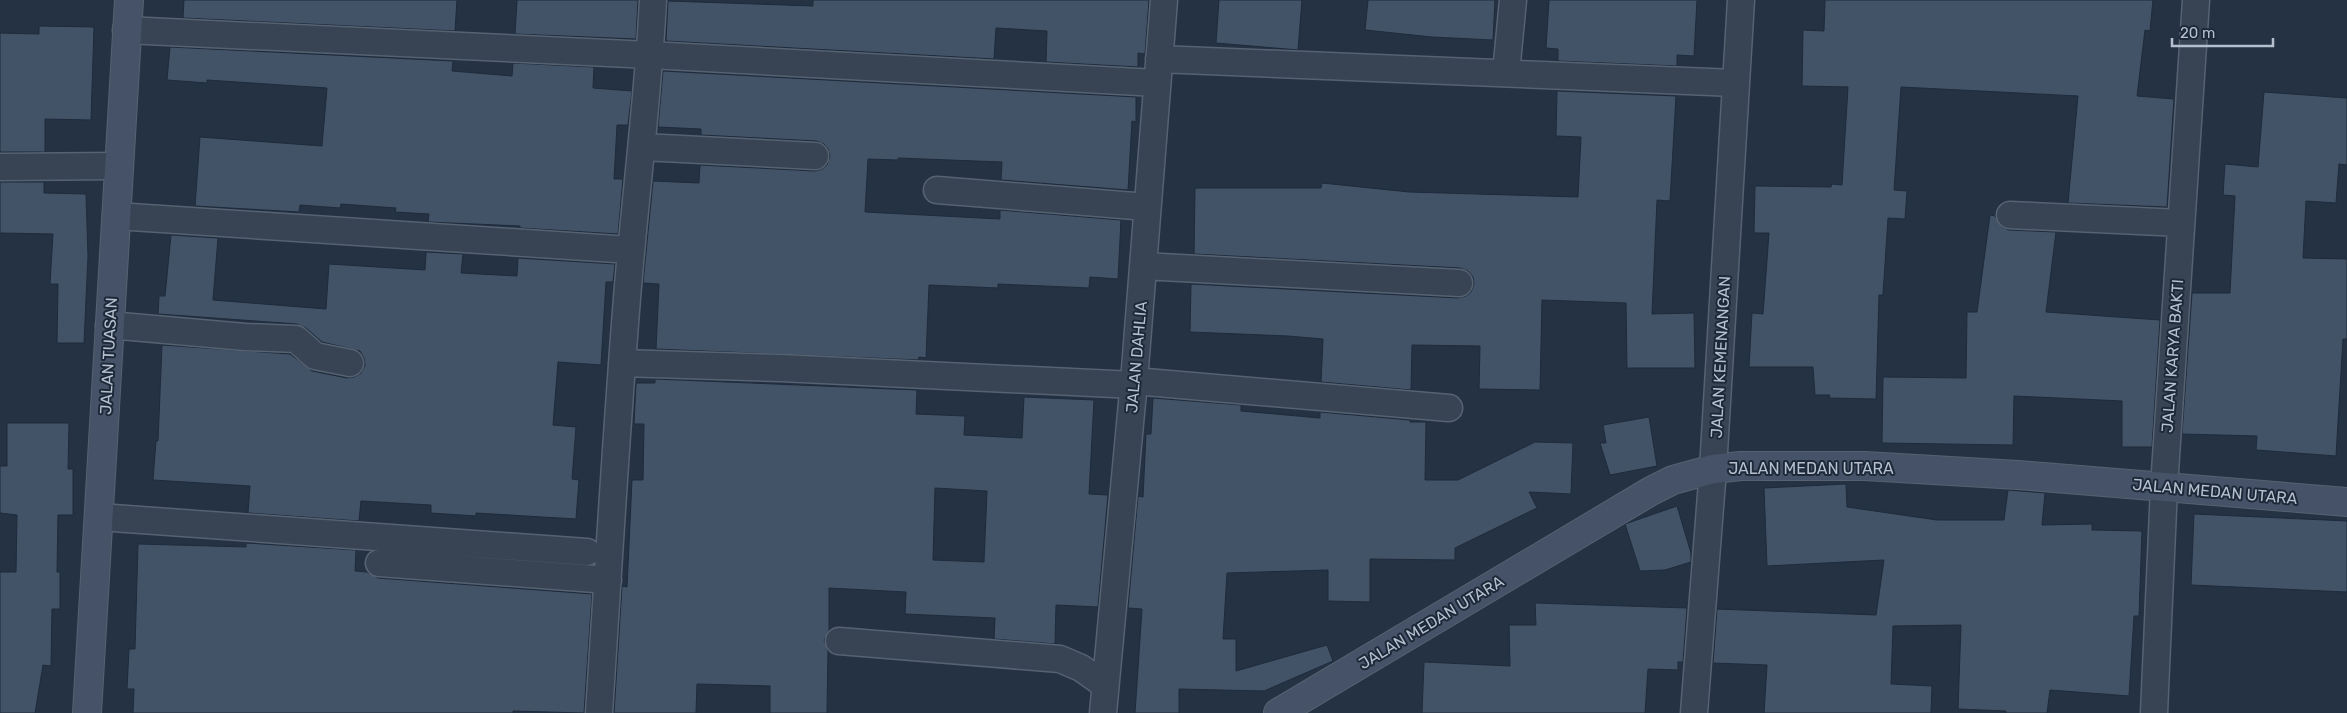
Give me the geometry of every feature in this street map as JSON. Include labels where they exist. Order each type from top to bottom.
[{"type":"street","name":"JALAN TUASAN","points":[[87,713],[128,0]]},
{"type":"street","points":[[599,713],[622,363],[631,250],[643,147],[653,0]]},
{"type":"street","name":"JALAN DAHLIA","points":[[1103,713],[1134,383],[1146,207],[1164,0]]},
{"type":"street","points":[[1506,73],[1513,0]]},
{"type":"street","name":"JALAN KEMENANGAN","points":[[1694,713],[1714,469],[1741,0]]},
{"type":"street","name":"JALAN KARYA BAKTI","points":[[2154,713],[2164,486],[2196,0]]},
{"type":"street","points":[[126,30],[650,55],[1158,71],[1506,73],[1735,83]]},
{"type":"street","points":[[643,147],[816,156]]},
{"type":"street","points":[[0,168],[118,166]]},
{"type":"street","points":[[937,190],[1146,207]]},
{"type":"street","points":[[2010,215],[2181,224]]},
{"type":"street","points":[[116,216],[631,250]]},
{"type":"street","points":[[1143,266],[1458,283]]},
{"type":"street","points":[[109,325],[245,337],[296,339],[315,356],[350,363]]},
{"type":"street","points":[[622,363],[1134,383],[1449,408]]},
{"type":"street","name":"JALAN MEDAN UTARA","points":[[1278,713],[1651,491],[1673,480],[1714,469],[1741,466],[1865,466],[2164,486],[2347,502]]},
{"type":"street","points":[[99,517],[587,552]]},
{"type":"street","points":[[379,563],[608,580]]},
{"type":"street","points":[[839,642],[1060,659],[1080,668],[1105,684]]},
{"type":"building","points":[[184,0],[457,0],[455,31],[183,18]]},
{"type":"building","points":[[517,0],[638,0],[636,39],[515,34]]},
{"type":"building","points":[[813,0],[1149,0],[1145,54],[1138,53],[1138,67],[1046,62],[1047,31],[996,28],[994,59],[666,41],[668,1],[813,6]]},
{"type":"building","points":[[1219,0],[1302,0],[1298,50],[1216,43]]},
{"type":"building","points":[[1368,0],[1495,0],[1493,40],[1432,37],[1365,30]]},
{"type":"building","points":[[1549,0],[1697,0],[1694,56],[1677,55],[1677,66],[1558,61],[1558,49],[1546,48]]},
{"type":"building","points":[[1825,0],[2153,0],[2150,31],[2145,30],[2137,96],[2174,99],[2167,207],[2068,203],[2078,96],[1901,87],[1894,190],[1907,191],[1905,219],[1888,218],[1883,295],[1879,295],[1876,399],[1829,398],[1830,395],[1815,395],[1813,367],[1749,367],[1752,313],[1763,314],[1769,233],[1754,233],[1755,186],[1831,187],[1832,184],[1842,185],[1848,87],[1802,86],[1803,30],[1824,31]]},
{"type":"building","points":[[39,26],[94,27],[91,120],[45,119],[45,152],[0,152],[0,33],[39,34]]},
{"type":"building","points":[[170,47],[453,61],[452,71],[512,76],[513,63],[594,67],[593,88],[632,91],[628,125],[617,125],[614,179],[623,179],[618,234],[520,228],[520,226],[428,222],[429,214],[395,212],[396,208],[341,204],[340,208],[300,205],[299,212],[195,206],[200,137],[322,146],[327,88],[207,80],[207,83],[167,80]]},
{"type":"building","points":[[663,71],[1136,97],[1136,122],[1132,121],[1128,190],[1001,180],[1002,162],[898,158],[898,160],[868,159],[865,212],[1000,219],[1000,210],[1121,220],[1118,279],[1090,277],[1089,288],[998,284],[998,288],[929,285],[926,358],[919,357],[918,360],[656,349],[659,284],[643,283],[653,181],[699,183],[700,165],[815,171],[827,165],[830,156],[824,144],[816,141],[701,135],[701,129],[658,127]]},
{"type":"building","points":[[1557,91],[1676,96],[1670,201],[1657,200],[1652,314],[1694,313],[1695,368],[1627,368],[1626,303],[1542,300],[1540,390],[1479,389],[1480,346],[1412,345],[1411,390],[1321,382],[1323,339],[1190,332],[1191,284],[1458,298],[1466,296],[1471,292],[1474,284],[1473,277],[1468,271],[1460,268],[1194,254],[1195,188],[1321,188],[1322,183],[1409,192],[1578,197],[1581,137],[1556,136]]},
{"type":"building","points":[[2264,92],[2347,98],[2347,165],[2339,164],[2336,203],[2306,201],[2303,258],[2347,259],[2347,339],[2343,339],[2336,456],[2256,450],[2257,436],[2182,434],[2192,293],[2230,293],[2235,196],[2223,195],[2225,164],[2258,167]]},
{"type":"building","points":[[0,182],[44,182],[44,193],[86,194],[88,256],[84,343],[57,343],[58,284],[50,284],[53,234],[0,233]]},
{"type":"building","points":[[1990,215],[1995,216],[2002,227],[2009,230],[2056,232],[2046,312],[2160,320],[2152,447],[2122,447],[2122,401],[2014,396],[2013,445],[1882,443],[1883,377],[1966,378],[1967,312],[1977,312]]},
{"type":"building","points":[[171,235],[218,238],[213,300],[326,309],[329,264],[425,270],[426,252],[463,254],[461,273],[517,276],[518,258],[615,264],[613,282],[606,282],[601,365],[558,362],[553,425],[576,427],[572,479],[579,480],[576,519],[476,513],[476,516],[431,513],[431,505],[361,501],[359,521],[248,513],[250,486],[153,480],[156,441],[158,441],[162,345],[290,354],[312,371],[347,378],[361,373],[365,365],[360,351],[322,342],[306,328],[297,324],[158,314],[159,296],[165,296]]},
{"type":"building","points":[[655,379],[917,390],[916,414],[965,416],[964,435],[1022,438],[1024,397],[1094,400],[1089,494],[1108,495],[1098,607],[1056,605],[1055,644],[994,639],[995,618],[905,614],[906,592],[829,588],[829,631],[824,640],[828,651],[827,713],[770,713],[770,686],[697,684],[696,713],[614,713],[622,586],[627,587],[632,480],[643,480],[644,424],[634,424],[636,383],[655,383]],"holes":[[[935,488],[987,491],[984,562],[933,560]]]},
{"type":"building","points":[[1153,398],[1241,405],[1241,411],[1320,418],[1320,412],[1410,420],[1410,422],[1426,422],[1425,480],[1458,480],[1535,442],[1573,443],[1571,494],[1529,492],[1537,508],[1455,548],[1455,560],[1370,559],[1370,602],[1328,601],[1328,570],[1227,573],[1223,639],[1236,639],[1236,671],[1327,645],[1333,661],[1264,691],[1179,689],[1179,713],[1135,713],[1142,609],[1128,608],[1138,496],[1143,497],[1146,434],[1151,434]]},
{"type":"building","points":[[1649,417],[1657,466],[1610,475],[1600,443],[1606,443],[1603,425]]},
{"type":"building","points":[[7,423],[69,423],[68,469],[73,469],[73,515],[58,515],[57,572],[60,572],[60,609],[52,609],[51,666],[43,665],[35,713],[0,713],[0,572],[16,572],[17,515],[0,513],[0,466],[7,466]]},
{"type":"building","points":[[1846,484],[1847,507],[1937,520],[2004,520],[2008,490],[2045,493],[2042,525],[2092,524],[2092,530],[2142,531],[2139,616],[2134,616],[2129,696],[2050,690],[2047,713],[2006,713],[2006,711],[1958,709],[1961,625],[1893,626],[1891,684],[1932,686],[1931,713],[1764,713],[1767,665],[1713,663],[1717,609],[1876,615],[1884,560],[1767,566],[1764,488]]},
{"type":"building","points":[[1677,506],[1691,553],[1691,562],[1665,570],[1640,571],[1625,524]]},
{"type":"building","points":[[2194,514],[2347,521],[2347,592],[2191,585]]},
{"type":"building","points":[[246,543],[356,550],[355,571],[367,572],[378,578],[592,594],[584,713],[513,711],[513,713],[133,713],[134,689],[127,689],[129,649],[135,649],[138,544],[246,547]]},
{"type":"building","points":[[1535,603],[1687,608],[1683,662],[1678,662],[1678,670],[1648,669],[1645,713],[1422,713],[1424,662],[1510,666],[1509,625],[1536,625]]}]
